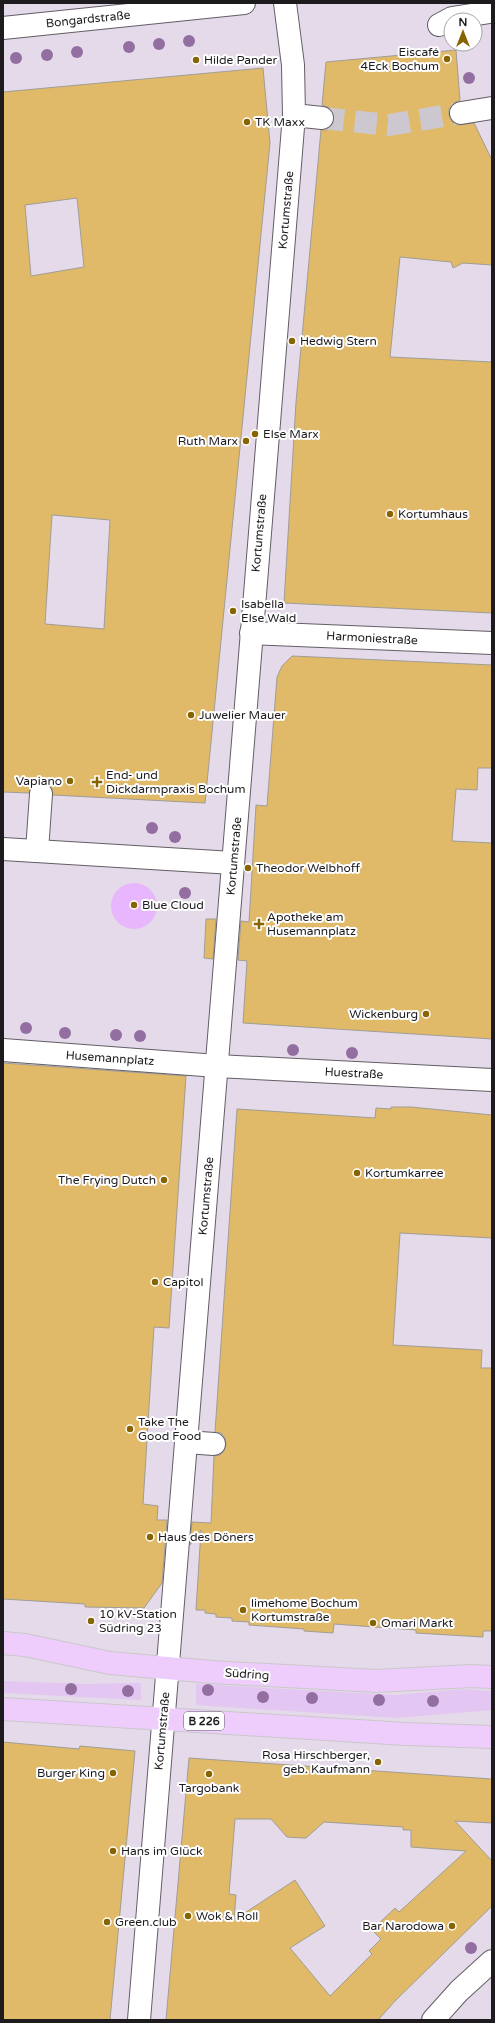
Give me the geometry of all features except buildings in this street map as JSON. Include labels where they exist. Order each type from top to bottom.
[{"type":"main road","name":"Südring","points":[[3,1643],[110,1663],[167,1668],[376,1681],[471,1676],[492,1677]]},
{"type":"main road","name":"B 226","points":[[3,1709],[406,1734],[492,1737]]},
{"type":"street","name":"Bongardstraße","points":[[3,28],[244,3]]},
{"type":"street","name":"Kortumstraße","points":[[139,2020],[217,1066],[222,951],[233,863],[294,115],[293,64],[285,3]]},
{"type":"street","points":[[461,113],[492,108]]},
{"type":"street","points":[[294,115],[322,118]]},
{"type":"street","name":"Harmoniestraße","points":[[251,633],[492,643]]},
{"type":"street","points":[[37,851],[41,794]]},
{"type":"street","points":[[3,849],[37,851],[68,846],[233,863]]},
{"type":"street","name":"Husemannplatz","points":[[3,1050],[217,1066]]},
{"type":"street","name":"Huestraße","points":[[217,1066],[492,1080]]},
{"type":"street","points":[[186,1442],[214,1444]]},
{"type":"street","points":[[433,2020],[460,1991],[492,1962]]},
{"type":"shaded area","points":[[3,3],[492,3],[492,2020],[3,2020]]},
{"type":"shaded area","points":[[134,883],[147,887],[153,893],[157,906],[153,919],[147,925],[134,929],[121,925],[115,919],[111,906],[115,893],[121,887]]},
{"type":"shaded area","points":[[3,1681],[86,1684],[141,1683],[141,1700],[3,1693]]},
{"type":"shaded area","points":[[196,1684],[396,1695],[462,1689],[492,1691],[492,1710],[396,1718],[196,1705]]},
{"type":"tunnel","points":[[322,118],[389,125],[461,113]]},
{"type":"place","name":"Eiscafé 4Eck Bochum","points":[[447,59]]},
{"type":"place","name":"Hilde Pander","points":[[196,60]]},
{"type":"place","name":"TK Maxx","points":[[247,122]]},
{"type":"place","name":"Hedwig Stern","points":[[292,341]]},
{"type":"place","name":"Else Marx","points":[[255,434]]},
{"type":"place","name":"Ruth Marx","points":[[246,441]]},
{"type":"place","name":"Kortumhaus","points":[[390,514]]},
{"type":"place","name":"Isabella Else Wald","points":[[233,611]]},
{"type":"place","name":"Juwelier Mauer","points":[[191,715]]},
{"type":"place","name":"Vapiano","points":[[70,781]]},
{"type":"place","name":"End- und Dickdarmpraxis Bochum","points":[[97,782]]},
{"type":"place","name":"Theodor Welbhoff","points":[[248,868]]},
{"type":"place","name":"Blue Cloud","points":[[134,905]]},
{"type":"place","name":"Apotheke am Husemannplatz","points":[[259,924]]},
{"type":"place","name":"Wickenburg","points":[[426,1014]]},
{"type":"place","name":"Kortumkarree","points":[[357,1173]]},
{"type":"place","name":"The Frying Dutch","points":[[164,1180]]},
{"type":"place","name":"Capitol","points":[[155,1282]]},
{"type":"place","name":"Take The Good Food","points":[[130,1429]]},
{"type":"place","name":"Haus des Döners","points":[[150,1537]]},
{"type":"place","name":"limehome Bochum Kortumstraße","points":[[243,1610]]},
{"type":"place","name":"10 kV-Station Südring 23","points":[[91,1621]]},
{"type":"place","name":"Omari Markt","points":[[373,1623]]},
{"type":"place","name":"Rosa Hirschberger, geb. Kaufmann","points":[[378,1762]]},
{"type":"place","name":"Burger King","points":[[113,1773]]},
{"type":"place","name":"Targobank","points":[[209,1774]]},
{"type":"place","name":"Hans im Glück","points":[[113,1851]]},
{"type":"place","name":"Wok & Roll","points":[[188,1916]]},
{"type":"place","name":"Green.club","points":[[107,1922]]},
{"type":"place","name":"Bar Narodowa","points":[[452,1926]]}]
